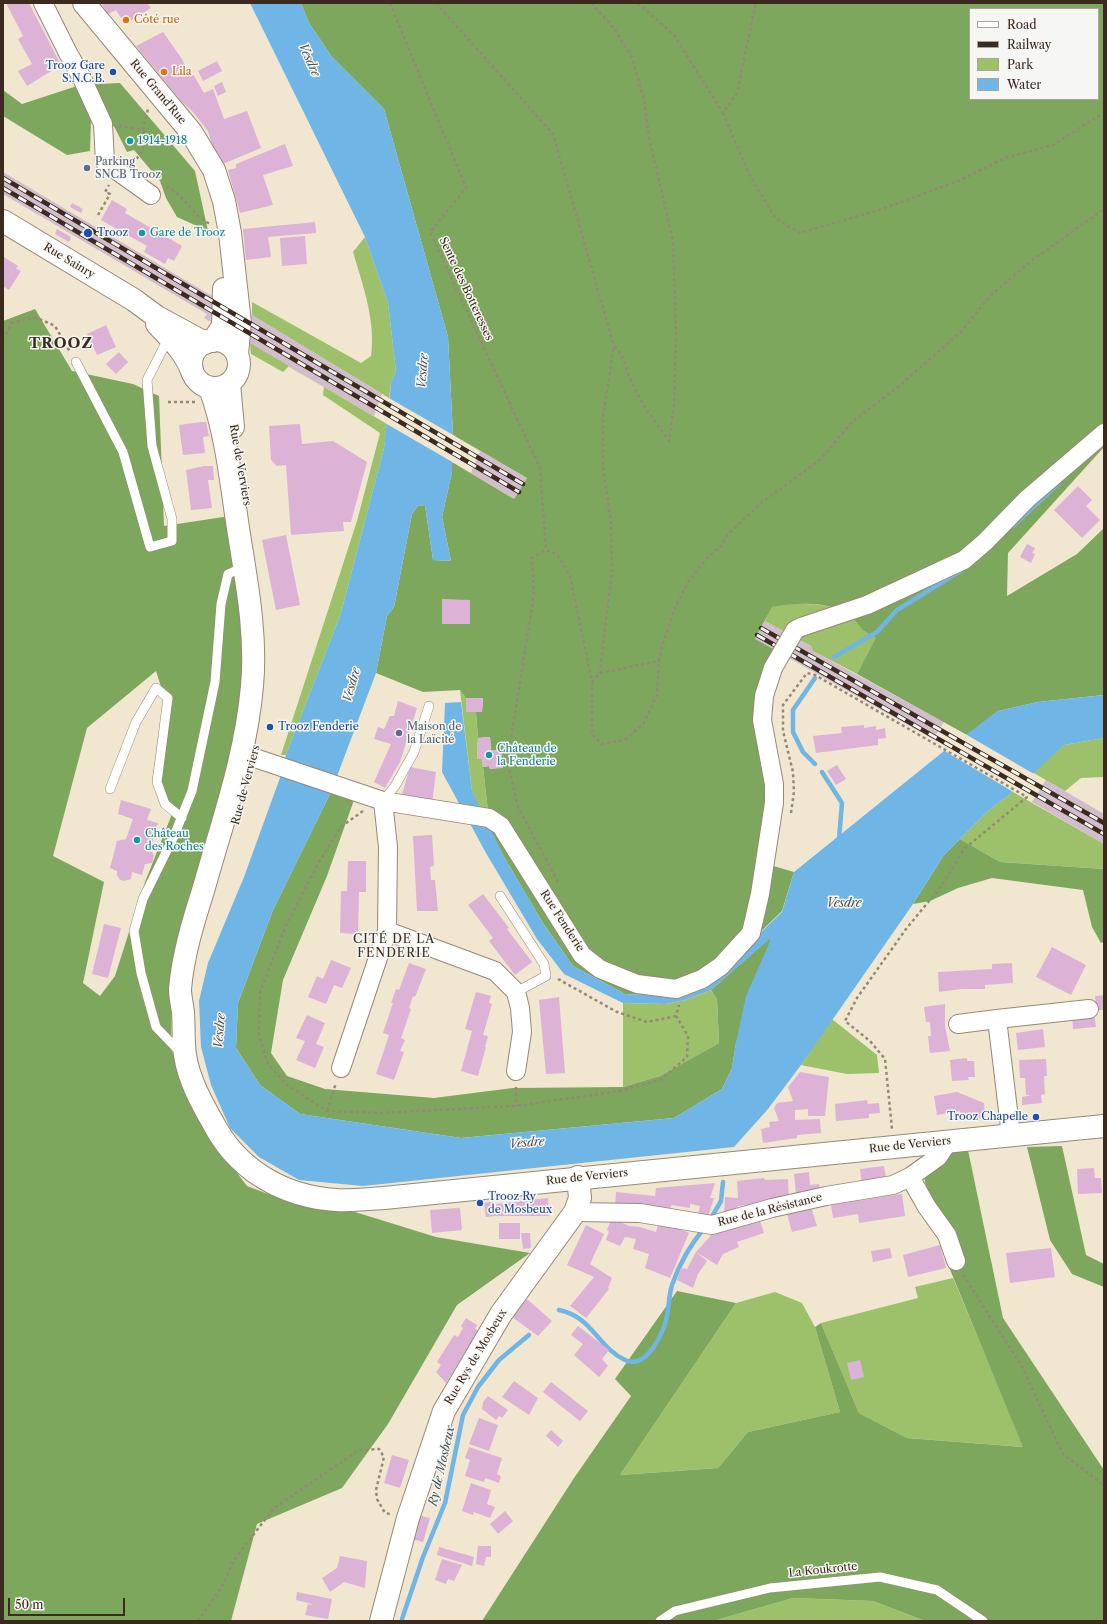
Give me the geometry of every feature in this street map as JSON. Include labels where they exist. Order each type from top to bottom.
[{"type":"main road","name":"Rue Grand'Rue","points":[[71,3],[185,144],[198,165],[212,199],[226,297],[223,326],[209,342],[198,348],[193,355],[191,363],[192,371]]},
{"type":"main road","name":"Rue Grand'Rue","points":[[84,3],[191,132],[214,170],[224,201],[230,233],[240,323],[237,354],[238,371],[219,386]]},
{"type":"main road","name":"Rue Sainry","points":[[3,221],[134,300],[157,317],[209,342]]},
{"type":"main road","name":"Rue Sainry","points":[[134,300],[169,337],[188,360],[192,371]]},
{"type":"main road","points":[[209,342],[222,341],[230,345],[237,354]]},
{"type":"main road","points":[[192,371],[199,382],[219,386]]},
{"type":"main road","name":"Rue de Verviers","points":[[219,386],[217,408],[244,567],[253,647],[249,756]]},
{"type":"main road","name":"Rue de Verviers","points":[[219,386],[235,442],[266,626],[267,648],[265,690],[249,756],[196,954],[183,1014],[183,1035],[185,1058],[192,1081],[205,1110],[223,1140],[242,1162],[268,1181],[287,1191],[312,1197],[338,1200],[384,1198],[578,1177],[1104,1126]]},
{"type":"main road","name":"Rue Rys de Mosbeux","points":[[381,1621],[408,1518],[444,1411],[501,1314],[575,1212],[580,1198],[578,1177]]},
{"type":"street","points":[[43,3],[68,53],[111,125],[105,162],[151,195]]},
{"type":"street","name":"Rue Fenderie","points":[[249,756],[277,764],[362,795],[383,801],[489,818],[501,826],[582,955],[600,969],[637,984],[676,989],[702,979],[722,966],[751,933],[770,859],[774,803],[774,784],[762,720],[764,696],[773,668],[796,630],[880,600],[964,560],[985,542],[1027,499],[1104,433]]},
{"type":"street","points":[[340,1068],[387,931],[388,847],[383,801]]},
{"type":"street","points":[[387,931],[495,971],[516,992],[520,1008],[522,1032],[516,1071]]},
{"type":"street","points":[[958,1024],[1089,1009]]},
{"type":"street","points":[[997,1019],[1011,1135]]},
{"type":"street","name":"Rue de la Résistance","points":[[575,1212],[640,1214],[708,1224],[810,1199],[893,1185],[910,1177],[938,1156],[949,1141]]},
{"type":"street","points":[[910,1177],[927,1207],[947,1235],[956,1261]]},
{"type":"lane","points":[[76,362],[123,452],[150,547],[172,541],[172,519],[152,446],[147,380],[169,337]]},
{"type":"lane","points":[[185,1058],[156,1027],[141,973],[134,931],[143,899],[182,818],[192,791],[215,682],[221,604],[228,574],[244,567]]},
{"type":"lane","points":[[110,789],[136,722],[156,688],[168,698],[157,782],[165,804],[182,818]]},
{"type":"lane","points":[[383,801],[395,786],[414,752],[429,706]]},
{"type":"lane","points":[[500,896],[544,964],[546,976],[516,992]]},
{"type":"lane","name":"La Koukrotte","points":[[660,1621],[675,1611],[770,1588],[880,1577],[937,1590],[983,1621]]},
{"type":"path","name":"Sente des Botteresses","points":[[390,3],[466,188],[430,232],[540,468],[546,550]]},
{"type":"path","points":[[436,3],[553,134],[614,346],[603,416],[603,468],[611,522],[612,570],[600,673],[592,682]]},
{"type":"path","points":[[591,3],[613,27],[632,57],[644,100],[649,137],[673,241],[676,336],[674,404],[669,441],[647,410],[632,385],[620,352],[614,346]]},
{"type":"path","points":[[638,3],[674,35],[723,113],[749,174],[776,219],[800,233],[882,209],[958,181],[1004,158],[1053,145],[1098,116],[1104,115]]},
{"type":"path","points":[[723,113],[737,93],[757,3]]},
{"type":"path","points":[[143,130],[149,106]]},
{"type":"path","points":[[111,125],[143,130],[147,136],[140,155]]},
{"type":"path","points":[[98,215],[110,194],[105,192],[118,171]]},
{"type":"path","points":[[151,195],[162,186],[173,189],[199,219],[217,228]]},
{"type":"path","points":[[560,886],[518,807],[509,768],[511,739],[534,594],[532,558],[546,550],[557,554],[570,576],[592,682],[592,734],[602,744],[624,740],[643,724],[657,695],[659,662],[663,644],[675,608],[688,582],[708,557],[721,546],[727,535],[760,504],[821,459],[852,422],[898,386],[961,332],[991,295],[1034,259],[1104,210]]},
{"type":"path","points":[[3,340],[12,323],[35,317],[55,326],[76,362]]},
{"type":"path","points":[[168,402],[192,402]]},
{"type":"path","points":[[600,673],[659,662]]},
{"type":"path","points":[[789,818],[794,792],[793,772],[783,731],[783,705],[807,673],[814,675],[932,741],[1027,797],[964,849],[943,884],[906,929],[857,998],[845,1021],[870,1041],[885,1059],[895,1147]]},
{"type":"path","points":[[383,801],[360,812],[338,831],[320,860],[287,923],[260,992],[259,1035],[268,1064],[287,1085],[327,1111],[380,1113],[516,1106],[620,1091],[662,1079],[687,1057],[688,1036],[676,1016],[679,1004]]},
{"type":"path","points":[[546,976],[561,979],[576,991],[617,1012],[646,1022],[676,1016]]},
{"type":"path","points":[[327,1111],[340,1068]]},
{"type":"path","points":[[956,1261],[1020,1363],[1063,1454],[1100,1482],[1104,1488]]},
{"type":"path","points":[[198,1621],[221,1588],[234,1560],[274,1508],[359,1450],[379,1449],[384,1457],[376,1490],[377,1499],[385,1513],[408,1518]]},
{"type":"shaded area","points":[[3,172],[212,296],[216,295],[252,315],[382,394],[374,416],[204,318],[207,314],[3,194]]},
{"type":"shaded area","points":[[480,451],[527,478],[514,499],[471,473]]},
{"type":"shaded area","points":[[765,621],[811,646],[813,651],[944,722],[933,739],[755,639]]},
{"type":"shaded area","points":[[1046,780],[1104,814],[1104,844],[1032,802]]},
{"type":"green space","points":[[301,3],[1104,3],[1104,447],[1008,553],[1007,596],[1077,554],[1104,528],[1104,695],[1038,702],[998,711],[967,735],[857,674],[876,638],[863,630],[850,616],[832,607],[823,605],[792,604],[772,607],[755,639],[788,657],[767,698],[770,865],[794,872],[782,911],[708,983],[666,996],[625,994],[573,966],[543,923],[504,857],[482,814],[488,811],[483,767],[489,766],[490,769],[503,767],[501,750],[491,750],[490,737],[478,738],[476,712],[482,712],[483,699],[466,698],[460,690],[423,692],[376,673],[387,616],[394,607],[412,514],[418,506],[425,505],[433,560],[451,561],[442,517],[452,472],[452,462],[514,499],[527,478],[453,435],[448,337],[384,109],[332,57],[309,23]]},
{"type":"green space","points":[[120,83],[195,171],[208,231],[177,217],[166,198],[160,181],[134,150],[127,152],[115,128],[105,117],[91,120],[90,151],[67,155],[3,116],[3,90],[22,104],[80,85]]},
{"type":"green space","points":[[365,237],[388,303],[396,371],[391,383],[389,398],[252,315],[252,302],[361,363],[371,356],[372,330],[368,304],[353,252]]},
{"type":"green space","points":[[35,309],[72,371],[133,384],[159,396],[164,526],[230,516],[244,646],[239,745],[172,976],[171,1049],[206,1132],[247,1186],[289,1202],[355,1212],[436,1237],[530,1253],[457,1305],[388,1424],[342,1488],[257,1524],[231,1621],[3,1621],[3,321]],"holes":[[[156,671],[170,715],[159,773],[172,814],[145,882],[115,976],[100,996],[83,983],[104,882],[53,856],[87,728]]]},
{"type":"green space","points":[[250,343],[289,366],[283,372],[251,354]]},
{"type":"green space","points":[[324,387],[387,424],[384,448],[341,613],[286,755],[281,755],[357,521],[380,433],[323,395]]},
{"type":"green space","points":[[792,604],[824,605],[840,609],[877,638],[857,674],[813,651],[811,646],[765,621],[771,607]]},
{"type":"green space","points":[[460,690],[466,698],[466,712],[476,712],[478,738],[477,759],[482,759],[488,811],[482,814],[472,791]]},
{"type":"green space","points":[[1104,738],[1104,777],[1081,778],[1065,791],[1032,772],[1064,745]]},
{"type":"green space","points":[[331,792],[354,800],[327,876],[283,980],[271,1053],[287,1076],[325,1089],[434,1098],[513,1088],[623,1087],[660,1076],[719,1043],[717,999],[711,990],[772,936],[736,1043],[732,1068],[722,1089],[674,1118],[461,1138],[300,1114],[260,1085],[236,1048],[238,1003],[273,910]]},
{"type":"green space","points":[[1013,792],[1104,844],[1104,869],[1000,862],[960,839],[989,810]]},
{"type":"green space","points":[[960,839],[1000,862],[1104,869],[1104,942],[1101,943],[1092,927],[1083,890],[992,878],[958,888],[930,901],[913,904],[944,855]]},
{"type":"green space","points":[[711,990],[717,999],[719,1043],[660,1076],[623,1087],[623,1003],[666,1004],[685,1000]]},
{"type":"green space","points":[[832,1019],[877,1055],[879,1073],[847,1074],[801,1065]]},
{"type":"green space","points":[[1062,1146],[1086,1255],[1104,1264],[1104,1287],[1072,1274],[1050,1240],[1027,1147]]},
{"type":"green space","points":[[968,1150],[1003,1318],[1104,1470],[1104,1621],[925,1621],[873,1601],[793,1598],[713,1621],[482,1621],[574,1478],[631,1396],[615,1379],[677,1291],[736,1303],[620,1475],[718,1468],[748,1432],[840,1412],[815,1327],[821,1323],[859,1413],[907,1438],[1023,1447],[951,1272],[925,1182],[922,1156]]},
{"type":"green space","points":[[953,1278],[1024,1447],[907,1438],[859,1413],[821,1323],[918,1298],[915,1287]]},
{"type":"green space","points":[[775,1292],[802,1303],[815,1327],[840,1412],[748,1432],[718,1468],[620,1475],[736,1303]]},
{"type":"green space","points":[[793,1598],[873,1601],[925,1621],[713,1621]]},
{"type":"water","name":"Vesdre","points":[[250,3],[301,3],[309,23],[332,57],[384,109],[448,337],[453,435],[452,472],[442,517],[451,561],[433,560],[425,505],[418,506],[412,514],[394,607],[387,616],[376,673],[331,792],[273,910],[238,1003],[236,1048],[260,1085],[300,1114],[461,1138],[674,1118],[722,1089],[732,1068],[746,996],[772,937],[711,990],[685,1000],[666,1004],[623,1003],[564,974],[537,939],[486,853],[442,772],[445,703],[461,702],[472,791],[504,857],[543,923],[573,966],[625,994],[666,996],[708,983],[782,912],[794,872],[944,751],[998,711],[1038,702],[1104,695],[1104,738],[1064,745],[1013,792],[989,810],[944,855],[913,904],[801,1065],[768,1109],[734,1147],[363,1186],[299,1180],[259,1157],[230,1128],[211,1085],[201,1047],[199,1001],[208,963],[244,877],[281,775],[286,755],[341,613],[384,448],[391,383],[396,371],[388,303],[365,237]]},
{"type":"pier","points":[[387,397],[455,436],[454,463],[385,423]]},
{"type":"pier","points":[[965,734],[1034,774],[1015,793],[943,750]]},
{"type":"building","points":[[6,3],[29,3],[61,65],[27,86],[18,71],[32,64],[18,39],[23,36]]},
{"type":"building","points":[[101,3],[147,3],[151,8],[125,24],[116,10],[108,14]]},
{"type":"building","points":[[163,32],[182,59],[189,75],[193,74],[204,93],[213,89],[224,119],[247,111],[261,148],[218,166],[208,131],[136,46]]},
{"type":"building","points":[[217,61],[222,71],[203,81],[198,71]]},
{"type":"building","points":[[222,82],[226,92],[218,96],[214,86]]},
{"type":"building","points":[[285,144],[293,166],[263,175],[273,205],[240,213],[228,170],[236,168],[236,164]]},
{"type":"building","name":"Gare de Trooz","points":[[112,200],[127,209],[125,213],[182,246],[174,261],[168,258],[165,264],[144,252],[147,246],[101,220]]},
{"type":"building","points":[[72,203],[83,209],[81,213],[70,207]]},
{"type":"building","points":[[315,222],[316,233],[268,237],[271,257],[246,260],[243,229]]},
{"type":"building","points":[[57,229],[71,237],[69,242],[55,234]]},
{"type":"building","points":[[305,236],[307,264],[282,266],[280,238]]},
{"type":"building","points":[[4,257],[18,266],[16,269],[21,271],[9,290],[3,286]]},
{"type":"building","points":[[106,325],[116,347],[97,355],[87,334]]},
{"type":"building","points":[[119,352],[128,362],[116,374],[106,364]]},
{"type":"building","points":[[206,422],[209,436],[203,437],[205,453],[183,455],[179,425]]},
{"type":"building","points":[[300,424],[302,444],[333,441],[367,462],[351,522],[343,522],[344,531],[291,535],[286,465],[277,466],[271,460],[269,426]]},
{"type":"building","points":[[204,466],[213,466],[214,480],[208,480],[212,508],[191,510],[186,470]]},
{"type":"building","points":[[1078,486],[1092,500],[1086,506],[1100,520],[1082,538],[1054,510]]},
{"type":"building","points":[[286,535],[300,605],[276,610],[262,540]]},
{"type":"building","points":[[1027,544],[1035,548],[1032,553],[1035,554],[1031,563],[1020,557]]},
{"type":"building","points":[[442,599],[470,600],[470,624],[442,624]]},
{"type":"building","points":[[466,698],[483,698],[482,712],[466,712]]},
{"type":"building","points":[[398,701],[417,708],[400,762],[385,788],[374,782],[391,744],[374,739],[378,727],[384,729],[390,716],[394,716]]},
{"type":"building","points":[[864,725],[864,728],[876,726],[876,730],[885,728],[886,738],[878,739],[878,745],[816,753],[813,736],[842,733],[841,727]]},
{"type":"building","name":"Château de la Fenderie","points":[[490,737],[491,750],[501,750],[503,768],[490,769],[489,766],[483,767],[482,759],[477,759],[478,738]]},
{"type":"building","points":[[837,765],[846,779],[836,785],[827,771]]},
{"type":"building","points":[[410,767],[436,772],[432,804],[401,798]]},
{"type":"building","name":"Château des Roches","points":[[121,800],[151,809],[147,820],[158,823],[150,850],[154,855],[152,863],[145,864],[142,875],[132,872],[131,879],[124,881],[120,880],[117,875],[117,871],[110,868],[117,841],[126,839],[133,819],[118,814]]},
{"type":"building","points":[[432,835],[434,866],[430,867],[431,880],[435,880],[438,911],[417,911],[413,836]]},
{"type":"building","points":[[348,861],[366,861],[366,892],[359,892],[358,934],[340,933],[341,891],[347,891]]},
{"type":"building","points":[[483,894],[509,928],[507,929],[532,962],[515,975],[489,941],[493,938],[468,905]]},
{"type":"building","points":[[104,924],[121,928],[108,978],[92,974]]},
{"type":"building","points":[[1052,947],[1086,965],[1071,995],[1036,977]]},
{"type":"building","points":[[331,960],[351,968],[342,988],[334,985],[326,1004],[308,997],[317,976],[323,979]]},
{"type":"building","points":[[409,963],[426,969],[409,1008],[411,1009],[401,1038],[405,1040],[400,1051],[404,1052],[394,1080],[376,1074],[389,1035],[383,1033],[393,1003],[391,1003],[396,989],[399,990]]},
{"type":"building","points":[[1012,963],[1013,983],[985,985],[985,989],[962,989],[939,992],[938,972],[992,969],[992,964]]},
{"type":"building","points":[[476,992],[491,996],[489,1003],[492,1004],[483,1035],[488,1036],[478,1076],[461,1071],[472,1031],[465,1029]]},
{"type":"building","points":[[1104,995],[1104,1010],[1096,1010],[1095,996]]},
{"type":"building","points":[[559,997],[565,1073],[546,1074],[539,1000]]},
{"type":"building","points":[[945,1004],[945,1026],[950,1051],[930,1053],[928,1036],[931,1036],[930,1022],[926,1022],[924,1007]]},
{"type":"building","points":[[1094,1014],[1096,1027],[1073,1029],[1072,1015]]},
{"type":"building","points":[[307,1015],[325,1023],[316,1044],[324,1047],[315,1068],[296,1060],[305,1041],[296,1038]]},
{"type":"building","points":[[1043,1029],[1045,1047],[1018,1050],[1016,1033]]},
{"type":"building","points":[[967,1058],[967,1061],[974,1061],[975,1077],[968,1077],[969,1080],[952,1081],[950,1060]]},
{"type":"building","points":[[1046,1059],[1047,1076],[1044,1076],[1045,1094],[1041,1095],[1042,1103],[1022,1105],[1022,1097],[1031,1095],[1026,1095],[1025,1078],[1020,1078],[1019,1060]]},
{"type":"building","points":[[800,1072],[829,1077],[825,1116],[808,1116],[808,1109],[795,1110],[795,1120],[820,1119],[821,1133],[797,1135],[797,1138],[763,1143],[761,1129],[770,1127],[769,1122],[779,1121],[774,1108],[777,1103],[793,1101],[788,1087]]},
{"type":"building","points":[[957,1092],[984,1103],[985,1118],[961,1120],[960,1111],[937,1115],[934,1096]]},
{"type":"building","points":[[867,1100],[868,1104],[879,1103],[880,1113],[869,1114],[869,1118],[836,1121],[835,1104]]},
{"type":"building","points":[[884,1166],[886,1178],[862,1185],[860,1169]]},
{"type":"building","points":[[1094,1168],[1095,1178],[1101,1178],[1102,1193],[1078,1194],[1077,1169]]},
{"type":"building","points":[[809,1172],[810,1185],[819,1184],[820,1192],[796,1194],[794,1174]]},
{"type":"building","points":[[764,1178],[765,1180],[788,1179],[789,1200],[738,1206],[738,1201],[737,1214],[724,1214],[725,1197],[738,1198],[737,1181]]},
{"type":"building","points":[[715,1183],[710,1198],[714,1198],[708,1217],[698,1215],[700,1206],[690,1204],[690,1208],[671,1205],[671,1211],[615,1206],[616,1192],[655,1196],[656,1188]]},
{"type":"building","points":[[902,1194],[905,1216],[859,1223],[858,1214],[833,1218],[831,1205]]},
{"type":"building","points":[[548,1198],[549,1216],[496,1216],[496,1204]]},
{"type":"building","points":[[494,1201],[496,1216],[486,1217],[484,1203]]},
{"type":"building","points":[[811,1207],[817,1226],[792,1232],[787,1214]]},
{"type":"building","points":[[460,1208],[462,1230],[432,1233],[430,1210]]},
{"type":"building","points":[[612,1218],[629,1226],[640,1227],[656,1232],[659,1221],[689,1233],[670,1278],[645,1268],[649,1254],[633,1249],[636,1239],[625,1237],[620,1246],[606,1240],[609,1231],[607,1230]]},
{"type":"building","points":[[759,1218],[764,1233],[737,1242],[739,1247],[723,1254],[717,1265],[696,1252],[714,1232]]},
{"type":"building","points":[[499,1223],[520,1223],[520,1239],[499,1239]]},
{"type":"building","points":[[586,1225],[604,1234],[590,1264],[612,1278],[608,1288],[609,1289],[586,1318],[570,1306],[594,1277],[567,1265]]},
{"type":"building","points":[[521,1233],[530,1233],[531,1248],[523,1249]]},
{"type":"building","points":[[940,1245],[946,1268],[908,1277],[903,1255]]},
{"type":"building","points":[[890,1248],[892,1258],[873,1262],[871,1251]]},
{"type":"building","points":[[1051,1248],[1055,1277],[1010,1283],[1006,1253]]},
{"type":"building","points":[[696,1252],[707,1261],[698,1274],[693,1288],[677,1280],[681,1268],[687,1269]]},
{"type":"building","points":[[527,1299],[552,1321],[538,1336],[512,1317]]},
{"type":"building","points":[[466,1318],[477,1325],[475,1329],[478,1331],[446,1383],[436,1372],[441,1365],[437,1362],[454,1335],[458,1337],[463,1328],[461,1326]]},
{"type":"building","points":[[578,1326],[609,1350],[602,1359],[608,1366],[599,1377],[574,1355],[583,1344],[571,1335]]},
{"type":"building","points":[[860,1360],[864,1377],[851,1380],[847,1363]]},
{"type":"building","points":[[514,1381],[538,1398],[529,1415],[502,1397]]},
{"type":"building","points":[[551,1382],[588,1411],[580,1421],[543,1392]]},
{"type":"building","points":[[488,1396],[508,1410],[502,1418],[499,1416],[496,1420],[482,1409],[483,1402]]},
{"type":"building","points":[[479,1418],[498,1425],[489,1451],[469,1444]]},
{"type":"building","points":[[551,1430],[563,1441],[558,1447],[546,1436]]},
{"type":"building","points":[[469,1447],[502,1458],[497,1474],[501,1476],[499,1483],[485,1478],[484,1482],[465,1476],[470,1460],[465,1458]]},
{"type":"building","points":[[392,1455],[409,1460],[400,1488],[384,1483]]},
{"type":"building","points":[[471,1483],[491,1490],[487,1504],[495,1507],[490,1518],[474,1512],[473,1515],[462,1511]]},
{"type":"building","points":[[505,1511],[513,1521],[498,1534],[490,1524]]},
{"type":"building","points":[[418,1515],[430,1518],[423,1542],[412,1539]]},
{"type":"building","points":[[478,1546],[491,1546],[491,1557],[486,1557],[484,1566],[476,1564]]},
{"type":"building","points":[[439,1547],[474,1557],[472,1566],[437,1555]]},
{"type":"building","points":[[340,1556],[367,1561],[365,1588],[344,1582],[330,1592],[322,1578],[337,1568]]},
{"type":"building","points":[[442,1559],[462,1565],[454,1581],[448,1579],[446,1584],[435,1580]]},
{"type":"building","points":[[297,1592],[332,1599],[328,1619],[305,1615],[308,1604],[312,1604],[296,1600]]},
{"type":"waterway","points":[[1013,526],[1059,483]]},
{"type":"waterway","points":[[834,657],[877,632],[897,610],[962,570]]},
{"type":"waterway","points":[[815,678],[793,710],[793,732],[803,752],[815,764]]},
{"type":"waterway","points":[[822,772],[842,803],[839,839]]},
{"type":"waterway","name":"Ry de Mosbeux","points":[[710,1220],[721,1201],[723,1182]]},
{"type":"waterway","name":"Ry de Mosbeux","points":[[559,1310],[580,1319],[608,1348],[625,1360],[632,1362],[638,1361],[649,1352],[658,1340],[667,1317],[672,1285],[678,1269],[690,1248],[705,1227]]},
{"type":"waterway","name":"Ry de Mosbeux","points":[[402,1619],[423,1557],[445,1503],[463,1415],[478,1387],[499,1360],[529,1335]]},
{"type":"railway","points":[[3,178],[523,484]]},
{"type":"railway","points":[[3,188],[519,492]]},
{"type":"railway","points":[[761,628],[1104,823]]},
{"type":"railway","points":[[757,635],[1104,834]]},
{"type":"place","name":"Côté rue","points":[[126,20]]},
{"type":"place","name":"Trooz Gare S.N.C.B.","points":[[113,72]]},
{"type":"place","name":"Lila","points":[[164,72]]},
{"type":"place","name":"1914-1918","points":[[130,141]]},
{"type":"place","name":"Parking SNCB Trooz","points":[[87,168]]},
{"type":"place","name":"Trooz","points":[[88,233]]},
{"type":"place","name":"Gare de Trooz","points":[[142,233]]},
{"type":"place","name":"Trooz Fenderie","points":[[270,727]]},
{"type":"place","name":"Maison de la Laïcité","points":[[399,733]]},
{"type":"place","name":"Château de la Fenderie","points":[[489,755]]},
{"type":"place","name":"Château des Roches","points":[[137,840]]},
{"type":"place","name":"Trooz Chapelle","points":[[1036,1117]]},
{"type":"place","name":"Trooz Ry de Mosbeux","points":[[480,1203]]},
{"type":"district","name":"TROOZ","points":[[61,344]]},
{"type":"district","name":"CITÉ DE LA FENDERIE","points":[[394,947]]}]
